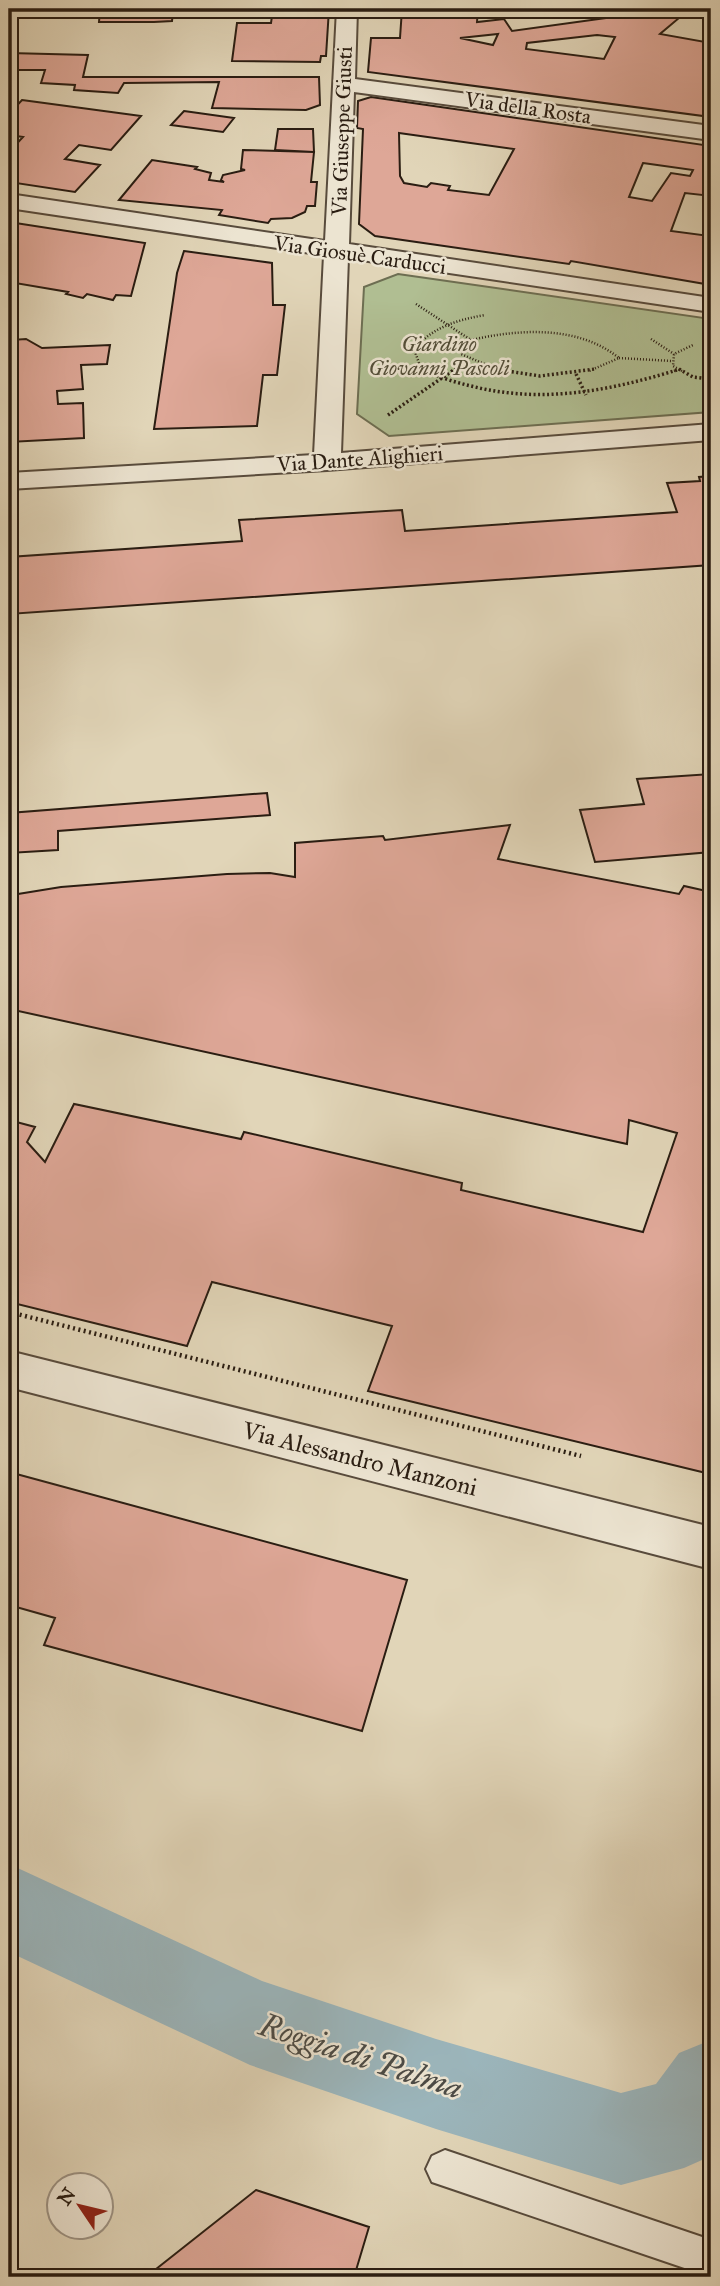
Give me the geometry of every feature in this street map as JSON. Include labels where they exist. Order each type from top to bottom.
[{"type":"street","name":"Via Giuseppe Giusti","points":[[327,462],[347,9]]},
{"type":"street","name":"Via della Rosta","points":[[344,84],[711,133]]},
{"type":"street","name":"Via Giosuè Carducci","points":[[9,201],[337,252],[711,305]]},
{"type":"street","name":"Via Dante Alighieri","points":[[9,481],[327,462],[711,432]]},
{"type":"street","name":"Via Alessandro Manzoni","points":[[9,1370],[711,1548]]},
{"type":"lane","points":[[444,2169],[711,2259]]},
{"type":"path","points":[[413,302],[471,341]]},
{"type":"path","points":[[486,315],[446,324],[424,337],[414,349],[420,366],[441,377],[494,391],[554,397],[617,389],[677,370]]},
{"type":"path","points":[[619,358],[610,349],[576,336],[515,333],[471,341],[461,354],[468,360],[495,369],[547,375],[593,373],[619,358],[672,361]]},
{"type":"path","points":[[649,338],[674,354]]},
{"type":"path","points":[[674,354],[695,345]]},
{"type":"path","points":[[674,354],[672,361],[677,370],[693,377],[711,379]]},
{"type":"path","points":[[384,417],[468,360]]},
{"type":"path","points":[[9,1312],[590,1458]]},
{"type":"green space","name":"Giardino Giovanni Pascoli","points":[[398,274],[711,319],[711,412],[389,436],[357,414],[364,287]]},
{"type":"building","points":[[9,9],[197,9],[196,13],[173,12],[172,21],[99,22],[100,10],[9,13]]},
{"type":"building","points":[[273,9],[329,9],[326,56],[321,56],[320,62],[232,61],[237,23],[271,23]]},
{"type":"building","points":[[402,9],[478,9],[477,22],[504,19],[512,31],[606,18],[589,11],[593,9],[681,9],[673,16],[679,18],[660,34],[711,43],[711,117],[368,72],[371,38],[400,38]],"holes":[[[498,34],[493,45],[460,38]],[[597,35],[615,37],[604,59],[526,49],[527,43]]]},
{"type":"building","points":[[9,53],[88,55],[83,77],[319,77],[320,105],[306,110],[212,108],[219,82],[124,83],[118,93],[74,90],[75,85],[41,83],[45,70],[9,70]]},
{"type":"building","points":[[371,97],[711,146],[711,196],[685,193],[671,231],[709,236],[711,232],[711,285],[571,261],[569,264],[375,236],[359,224],[363,129],[357,128],[358,101]],"holes":[[[399,133],[514,149],[489,195],[448,190],[450,186],[431,183],[427,187],[404,183],[400,176]],[[643,163],[693,170],[690,176],[671,173],[652,201],[629,197]]]},
{"type":"building","points":[[22,100],[141,116],[111,150],[79,145],[65,159],[100,165],[75,192],[9,182],[9,152],[23,137],[9,135],[9,114]]},
{"type":"building","points":[[184,111],[234,118],[223,132],[171,125]]},
{"type":"building","points":[[278,129],[313,129],[314,152],[275,150]]},
{"type":"building","points":[[243,150],[314,152],[311,182],[317,182],[315,206],[307,206],[305,212],[292,218],[271,219],[268,223],[219,215],[222,210],[119,200],[152,160],[197,167],[195,169],[211,173],[209,180],[224,182],[221,180],[223,175],[245,170],[241,169]]},
{"type":"building","points":[[9,222],[145,243],[131,296],[116,295],[113,300],[87,294],[83,298],[66,294],[68,292],[9,282]]},
{"type":"building","points":[[184,251],[272,263],[273,305],[285,305],[277,375],[263,375],[257,426],[154,429],[177,273]]},
{"type":"building","points":[[9,323],[12,323],[12,340],[26,339],[42,348],[110,345],[107,364],[81,365],[83,389],[57,391],[58,404],[83,403],[84,438],[9,442]]},
{"type":"building","points":[[711,476],[711,565],[9,614],[9,557],[242,541],[239,520],[402,510],[405,531],[677,512],[667,483],[700,481],[699,477]]},
{"type":"building","points":[[711,774],[711,852],[595,862],[580,810],[644,804],[637,779]]},
{"type":"building","points":[[267,793],[270,815],[58,831],[58,850],[9,853],[9,813]]},
{"type":"building","points":[[510,825],[498,859],[679,894],[684,886],[711,892],[711,1450],[706,1473],[368,1391],[392,1326],[212,1282],[187,1346],[9,1302],[9,1120],[35,1127],[27,1142],[45,1162],[74,1104],[241,1139],[244,1132],[462,1183],[461,1190],[643,1232],[677,1133],[629,1120],[627,1144],[9,1009],[9,898],[18,894],[61,887],[227,874],[270,873],[295,877],[295,843],[383,836],[385,840]]},
{"type":"building","points":[[9,1472],[407,1580],[362,1731],[44,1645],[55,1618],[9,1605]]},
{"type":"building","points":[[256,2190],[369,2227],[354,2277],[294,2277],[279,2272],[274,2277],[146,2277]]},
{"type":"waterway","name":"Roggia di Palma","points":[[9,1907],[250,2021],[436,2084],[621,2139],[684,2122],[711,2085]]}]
